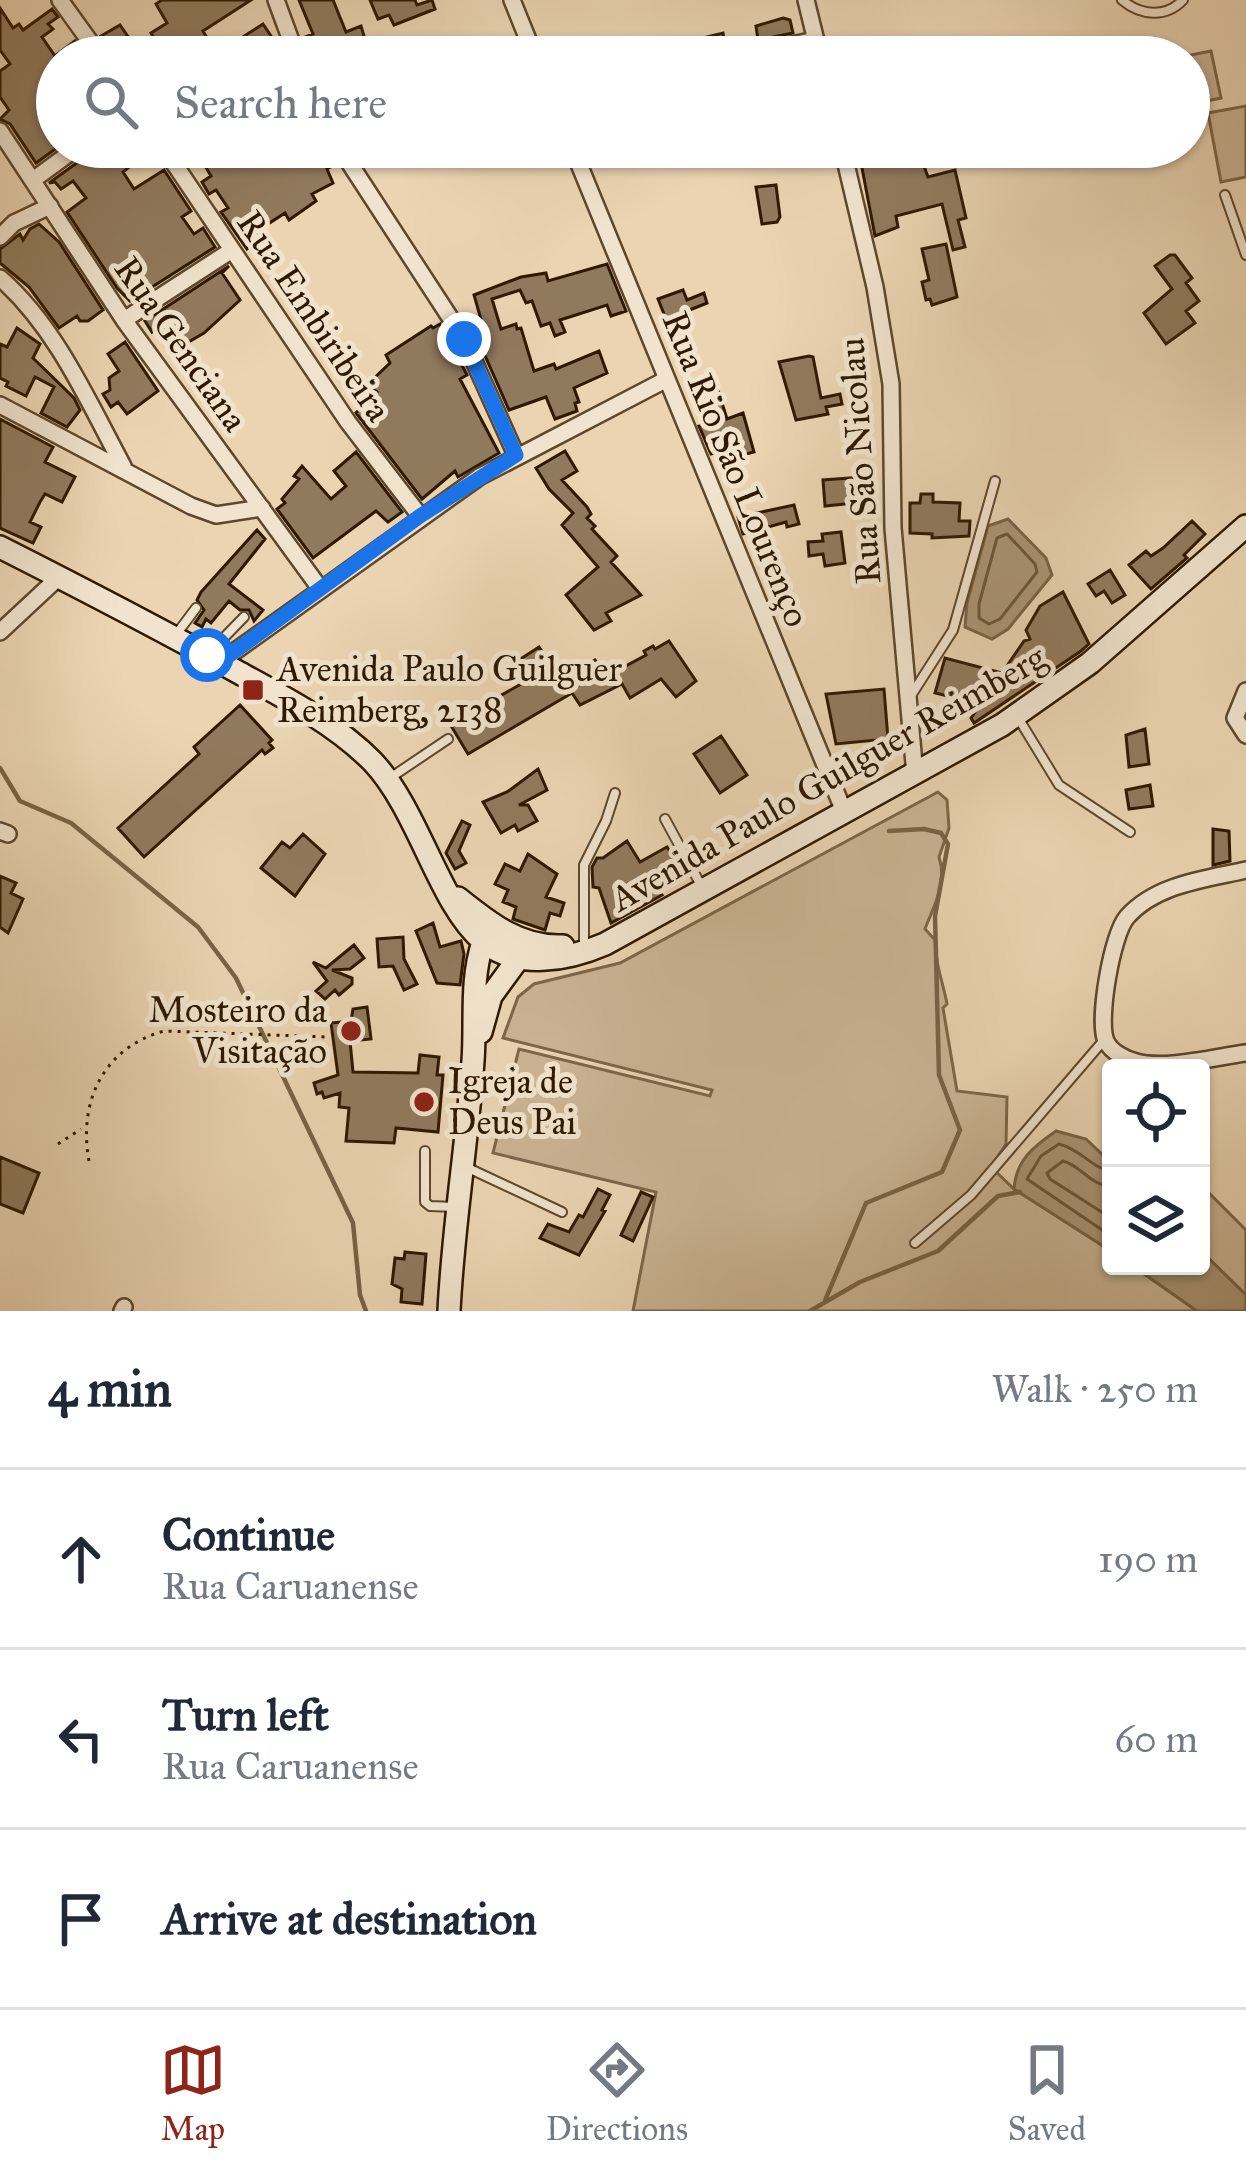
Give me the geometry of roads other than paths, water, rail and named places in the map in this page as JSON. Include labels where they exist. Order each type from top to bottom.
[{"type":"main road","name":"Avenida Paulo Guilguer Reimberg","points":[[510,951],[578,954],[916,775],[1016,715],[1090,663],[1246,526]]},
{"type":"main road","points":[[0,547],[213,658],[338,734],[388,779],[467,922],[510,951]]},
{"type":"main road","points":[[474,1055],[510,951]]},
{"type":"main road","points":[[449,1311],[474,1055],[475,979],[510,951]]},
{"type":"street","points":[[60,0],[86,36]]},
{"type":"street","points":[[276,0],[289,36]]},
{"type":"street","points":[[512,0],[527,36]]},
{"type":"street","points":[[806,0],[815,36]]},
{"type":"street","name":"Rua Genciana","points":[[0,131],[124,320],[319,587]]},
{"type":"street","points":[[33,180],[50,168]]},
{"type":"street","name":"Rua Embiribeira","points":[[177,168],[348,422],[420,516]]},
{"type":"street","points":[[353,168],[464,339],[516,455]]},
{"type":"street","name":"Rua Rio São Lourenço","points":[[581,168],[844,814]]},
{"type":"street","name":"Rua São Nicolau","points":[[847,168],[875,287],[891,384],[893,528],[916,775]]},
{"type":"street","points":[[0,237],[14,224],[50,206]]},
{"type":"street","points":[[124,320],[232,250]]},
{"type":"street","points":[[0,278],[42,324],[124,469]]},
{"type":"street","points":[[213,658],[516,455],[667,380]]},
{"type":"street","points":[[0,405],[191,506],[216,515],[262,508]]},
{"type":"street","points":[[0,632],[59,577]]},
{"type":"street","points":[[1246,691],[1235,718],[1246,736]]},
{"type":"street","points":[[1246,869],[1184,884],[1150,898],[1125,918],[1106,978],[1105,1039],[1116,1053],[1138,1063],[1246,1053]]},
{"type":"lane","points":[[1122,0],[1150,14],[1174,10],[1184,0]]},
{"type":"lane","points":[[1225,195],[1246,255]]},
{"type":"lane","points":[[908,700],[953,630],[995,482]]},
{"type":"lane","points":[[174,637],[196,608]]},
{"type":"lane","points":[[213,658],[244,617]]},
{"type":"lane","points":[[1016,715],[1052,778],[1130,832]]},
{"type":"lane","points":[[388,779],[448,739]]},
{"type":"lane","points":[[594,944],[584,865],[607,821],[615,793]]},
{"type":"lane","points":[[664,819],[704,890]]},
{"type":"lane","points":[[915,1243],[971,1195],[1105,1039]]},
{"type":"lane","points":[[425,1151],[425,1202],[430,1207],[456,1207]]},
{"type":"lane","points":[[460,1164],[562,1212]]},
{"type":"water","points":[[1008,519],[1046,558],[1052,575],[1008,629],[992,639],[965,627],[967,603],[988,526]]},
{"type":"water","points":[[1056,1131],[1086,1139],[1102,1154],[1102,1245],[1014,1189],[1018,1170]]},
{"type":"water","points":[[1210,1260],[1246,1295],[1246,1311],[1197,1311],[1146,1275],[1210,1275]]},
{"type":"waterway","points":[[0,768],[20,801],[71,823],[198,927],[236,978],[353,1223],[366,1311]]},
{"type":"waterway","points":[[824,1303],[866,1203],[942,1172],[960,1130],[939,1075],[935,916],[948,844],[941,833],[924,829],[889,831]]},
{"type":"waterway","points":[[810,1311],[860,1282],[938,1251],[998,1196],[1020,1192]]},
{"type":"place","name":"Avenida Paulo Guilguer Reimberg, 2138","points":[[253,690]]},
{"type":"place","name":"Mosteiro da Visitação","points":[[351,1031]]},
{"type":"place","name":"Igreja de Deus Pai","points":[[424,1102]]}]
